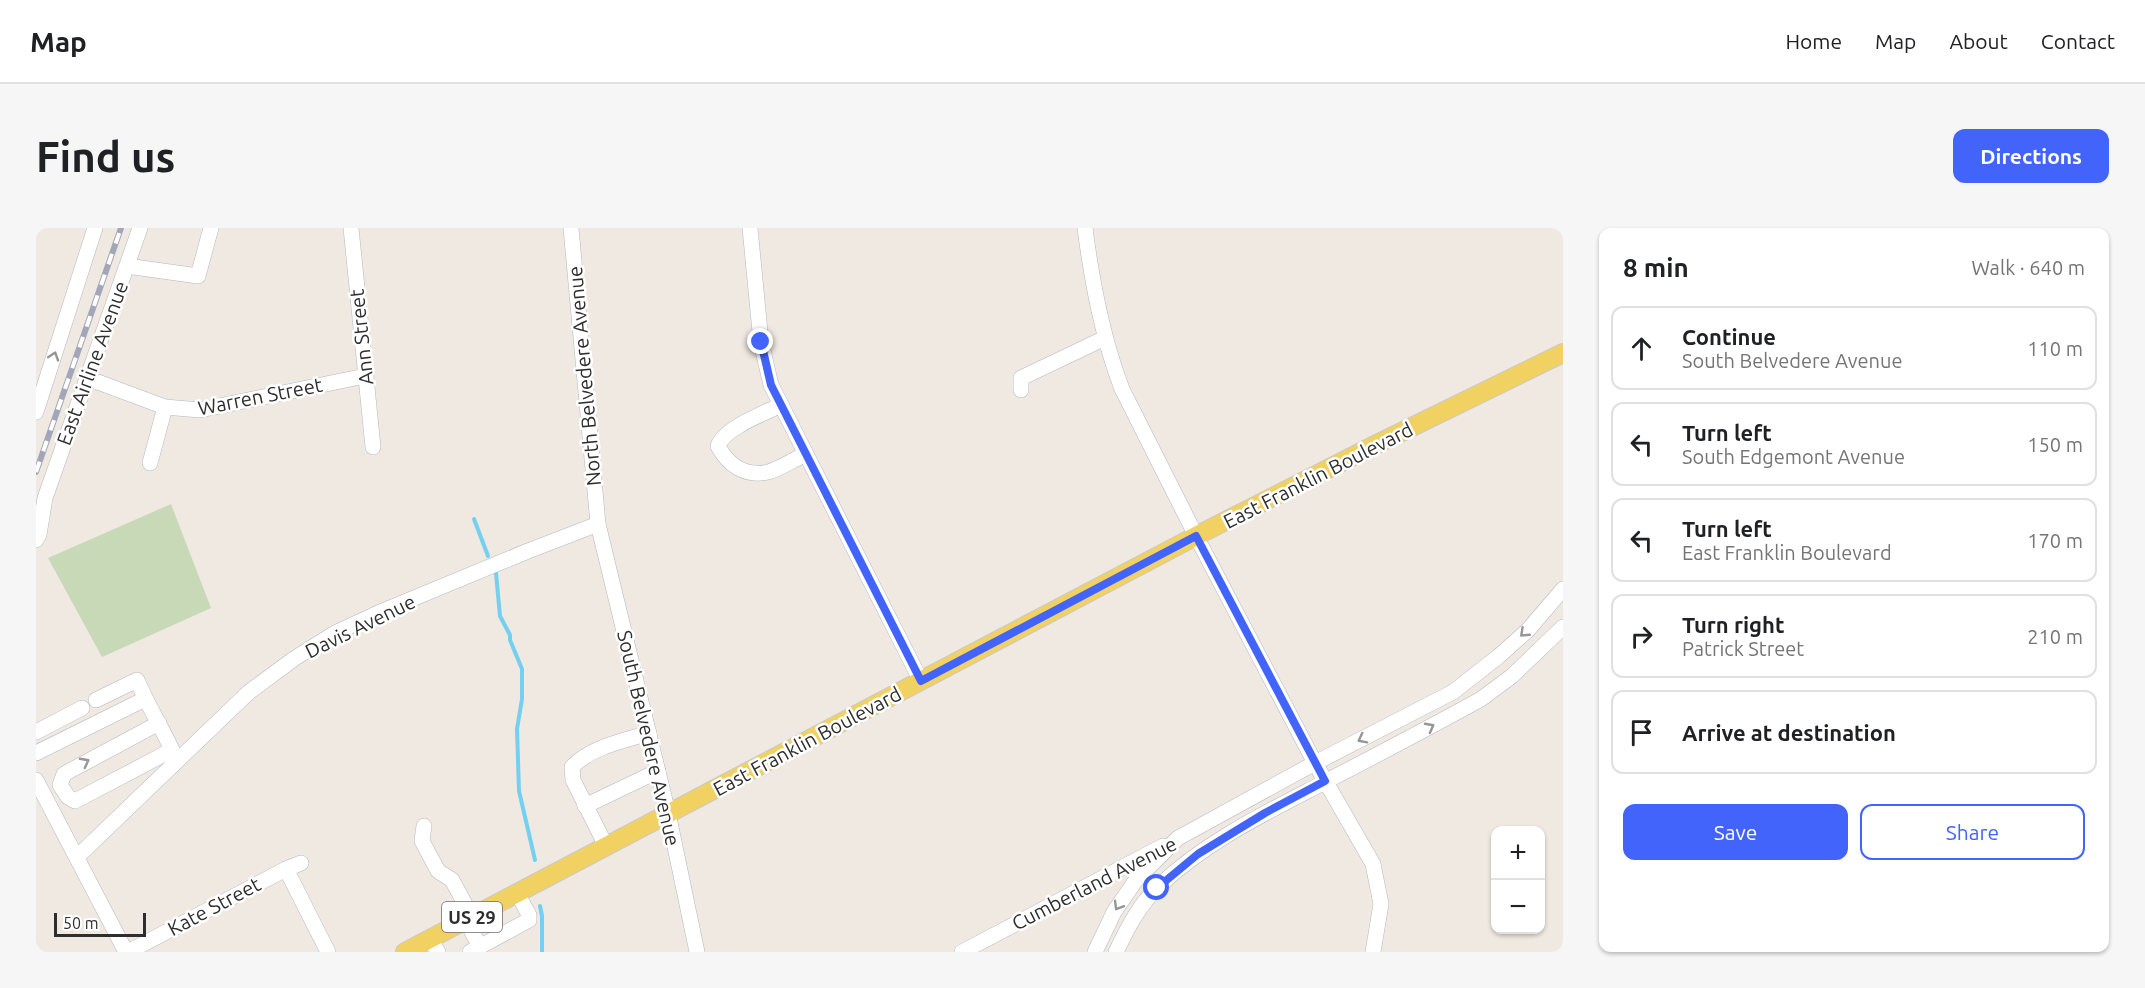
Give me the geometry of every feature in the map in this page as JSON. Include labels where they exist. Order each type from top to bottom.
[{"type":"main road","name":"East Franklin Boulevard","points":[[405,952],[434,945],[469,918],[1196,536],[1370,447],[1563,353]]},
{"type":"street","name":"East Airline Avenue","points":[[37,405],[95,228]]},
{"type":"street","name":"East Airline Avenue","points":[[36,540],[40,492],[87,378],[140,228]]},
{"type":"street","points":[[127,266],[198,276],[212,228]]},
{"type":"street","name":"Ann Street","points":[[351,228],[373,447]]},
{"type":"street","name":"North Belvedere Avenue","points":[[571,228],[598,524]]},
{"type":"street","points":[[750,228],[761,342],[771,385],[921,681]]},
{"type":"street","points":[[1085,228],[1105,338],[1112,364],[1130,406],[1315,763],[1373,864],[1381,904],[1372,952]]},
{"type":"street","points":[[1021,390],[1021,378],[1105,338]]},
{"type":"street","name":"Warren Street","points":[[87,378],[165,407],[200,410],[365,376]]},
{"type":"street","points":[[781,405],[734,429],[720,440],[718,446],[729,463],[744,471],[767,472],[806,453]]},
{"type":"street","points":[[150,463],[165,407]]},
{"type":"street","name":"South Belvedere Avenue","points":[[598,524],[668,813],[697,952]]},
{"type":"street","name":"Davis Avenue","points":[[77,857],[249,692],[295,658],[335,633],[378,613],[528,550],[598,524]]},
{"type":"street","points":[[1095,952],[1114,912],[1136,880],[1178,838],[1315,763],[1436,702],[1469,681],[1528,630],[1563,589]]},
{"type":"street","points":[[1116,952],[1133,919],[1157,888],[1198,854],[1265,813],[1489,694],[1512,676],[1563,627]]},
{"type":"street","points":[[60,785],[75,801],[172,750],[137,680],[96,700]]},
{"type":"street","points":[[36,753],[145,699]]},
{"type":"street","points":[[36,732],[82,708]]},
{"type":"street","points":[[60,785],[64,774],[159,723]]},
{"type":"street","points":[[606,846],[573,780],[572,768],[600,749],[649,733]]},
{"type":"street","points":[[585,806],[658,771]]},
{"type":"street","points":[[60,785],[39,787],[127,952]]},
{"type":"street","name":"Cumberland Avenue","points":[[962,952],[1178,838],[1265,813]]},
{"type":"street","points":[[424,826],[422,841],[438,871],[452,880],[469,918],[475,949],[530,920],[518,893]]},
{"type":"street","name":"Kate Street","points":[[127,952],[285,869],[301,863]]},
{"type":"street","points":[[285,869],[328,952]]},
{"type":"green space","points":[[171,504],[211,608],[102,657],[48,558]]},
{"type":"waterway","points":[[474,519],[488,556]]},
{"type":"waterway","points":[[496,573],[500,616],[510,635],[522,669],[522,699],[517,729],[519,791],[535,860]]},
{"type":"waterway","points":[[540,906],[542,952]]},
{"type":"railway","points":[[36,472],[121,228]]},
{"type":"route","points":[[761,342],[771,385],[921,681],[1196,536],[1325,781],[1265,813],[1198,854],[1157,888]]}]
